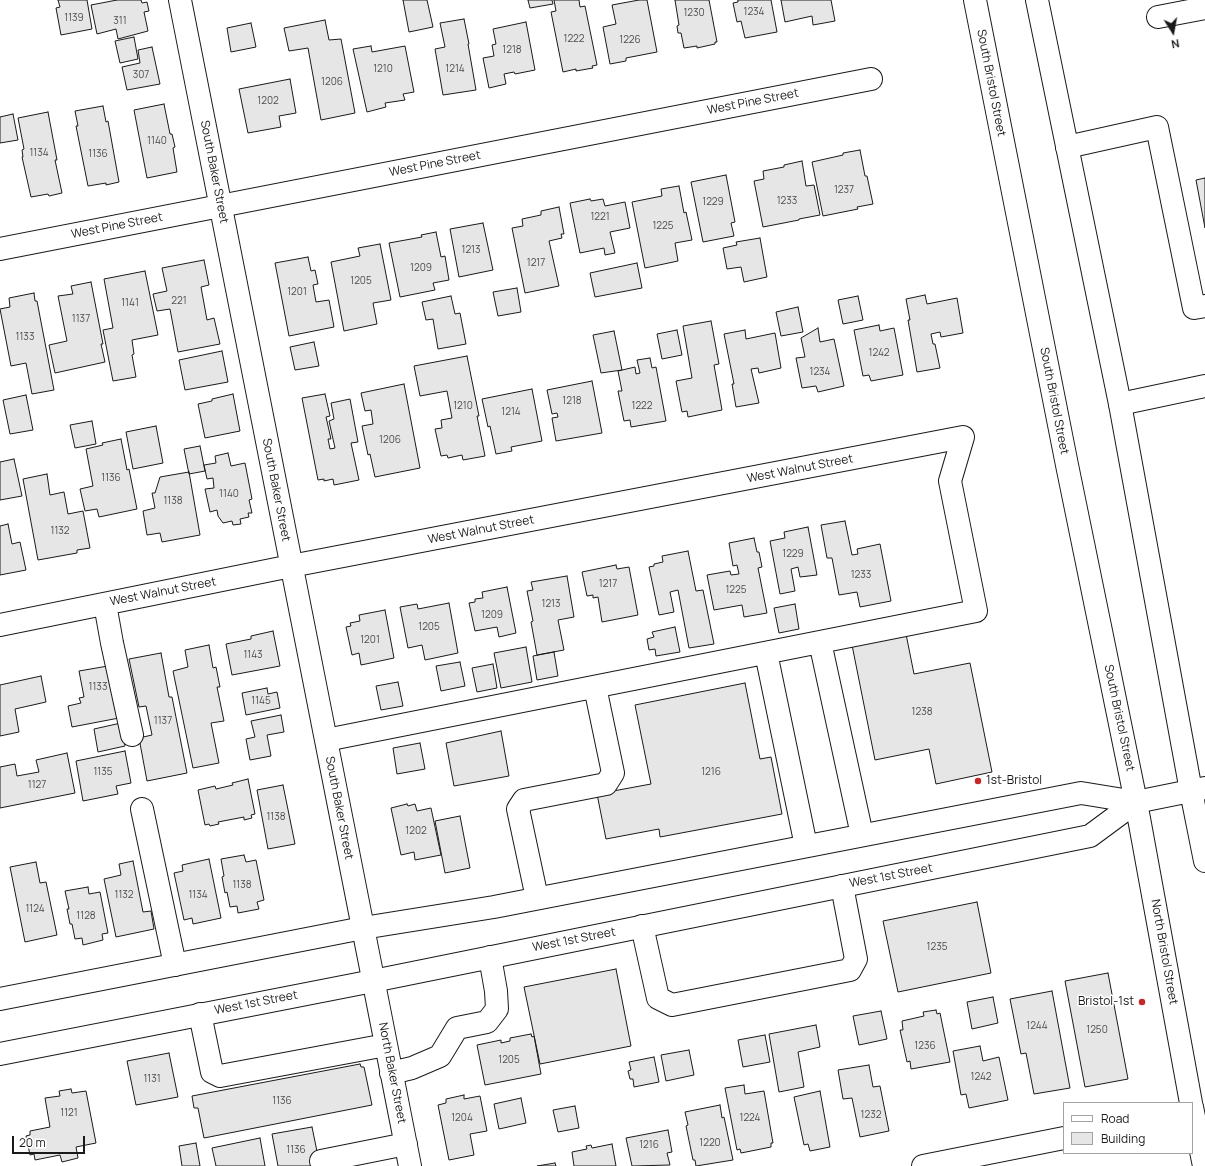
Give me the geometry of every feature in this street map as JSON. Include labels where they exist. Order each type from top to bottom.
[{"type":"main road","name":"South Baker Street","points":[[180,0],[373,981]]},
{"type":"main road","name":"South Bristol Street","points":[[975,0],[1067,465],[1136,802]]},
{"type":"main road","points":[[1037,0],[1198,789],[1205,861]]},
{"type":"main road","points":[[1158,17],[1205,8]]},
{"type":"main road","name":"West Pine Street","points":[[0,249],[871,79]]},
{"type":"main road","points":[[1067,147],[1157,127],[1194,308],[1205,306]]},
{"type":"main road","points":[[1120,404],[1205,386]]},
{"type":"main road","name":"West Walnut Street","points":[[0,625],[291,566],[963,437],[950,481],[976,611],[820,642]]},
{"type":"main road","points":[[105,604],[132,735]]},
{"type":"main road","points":[[326,740],[820,642],[862,835]]},
{"type":"main road","points":[[766,653],[806,846]]},
{"type":"main road","points":[[537,898],[518,809],[524,800],[606,784],[610,778],[613,773],[595,686]]},
{"type":"main road","name":"West 1st Street","points":[[0,999],[363,928],[537,898],[1081,793],[1136,802],[1198,789]]},
{"type":"main road","name":"West 1st Street","points":[[0,1054],[373,981],[1090,836],[1136,802]]},
{"type":"main road","name":"North Bristol Street","points":[[1136,802],[1191,1102]]},
{"type":"main road","points":[[142,809],[175,965]]},
{"type":"main road","points":[[642,926],[658,998],[672,1005],[850,970],[856,959],[842,886]]},
{"type":"main road","points":[[391,1073],[412,1068],[440,1056],[457,1028],[487,1022],[497,1009],[496,990],[490,957]]},
{"type":"main road","name":"North Baker Street","points":[[373,981],[410,1166]]},
{"type":"main road","points":[[200,1014],[212,1072],[220,1076],[386,1045]]},
{"type":"main road","name":"North Bristol Street","points":[[1193,1114],[1204,1166]]},
{"type":"main road","points":[[923,1166],[1063,1138]]},
{"type":"main road","points":[[322,1161],[406,1144]]},
{"type":"building","points":[[58,0],[87,0],[92,29],[61,35],[56,8],[60,7]]},
{"type":"building","points":[[117,0],[141,0],[142,3],[147,2],[149,11],[144,12],[148,31],[118,39],[116,29],[97,34],[91,5]]},
{"type":"building","points":[[403,0],[427,0],[433,27],[409,32]]},
{"type":"building","points":[[528,0],[552,0],[553,4],[530,8]]},
{"type":"building","points":[[554,0],[579,0],[580,7],[585,6],[597,65],[592,66],[593,68],[576,71],[576,69],[563,72],[551,12],[556,11]]},
{"type":"building","points":[[647,0],[657,52],[626,58],[626,61],[610,64],[603,27],[616,24],[612,5]]},
{"type":"building","points":[[675,0],[709,0],[717,42],[715,42],[715,44],[697,48],[697,46],[684,48],[681,33],[678,33],[677,26],[679,25]]},
{"type":"building","points":[[738,0],[771,0],[777,32],[745,38],[741,21],[737,22],[733,3],[738,2]]},
{"type":"building","points":[[781,0],[831,0],[835,21],[813,25],[812,16],[785,22]]},
{"type":"building","points":[[464,19],[476,90],[443,95],[435,49],[445,47],[440,23]]},
{"type":"building","points":[[325,20],[329,40],[341,39],[355,113],[321,120],[308,48],[289,51],[284,28]]},
{"type":"building","points":[[526,22],[535,70],[515,74],[514,72],[504,74],[506,84],[489,88],[483,58],[494,56],[492,45],[496,44],[493,29]]},
{"type":"building","points":[[251,23],[256,47],[231,52],[227,28]]},
{"type":"building","points":[[134,37],[138,59],[120,63],[115,41]]},
{"type":"building","points":[[371,46],[372,52],[405,46],[414,92],[403,94],[405,100],[385,103],[386,107],[367,112],[353,49]]},
{"type":"building","points":[[152,47],[160,84],[127,90],[122,67],[140,63],[138,50]]},
{"type":"building","points":[[290,79],[296,113],[279,116],[281,127],[248,133],[239,89]]},
{"type":"building","points":[[164,104],[170,134],[172,134],[175,147],[173,148],[177,172],[147,178],[134,110]]},
{"type":"building","points":[[103,106],[106,122],[108,121],[119,182],[106,185],[106,183],[88,186],[76,126],[78,126],[75,111]]},
{"type":"building","points":[[48,112],[57,160],[55,160],[62,193],[49,196],[48,194],[31,197],[22,157],[22,150],[24,149],[18,118]]},
{"type":"building","points":[[13,114],[18,140],[0,143],[0,117]]},
{"type":"building","points":[[860,150],[865,176],[867,176],[873,204],[857,207],[858,209],[823,216],[812,162],[843,155],[843,153]]},
{"type":"building","points":[[802,161],[806,186],[814,185],[820,215],[763,227],[754,181],[764,179],[763,171],[784,167],[784,165]]},
{"type":"building","points":[[726,175],[735,222],[731,223],[734,236],[703,242],[691,182]]},
{"type":"building","points":[[1205,178],[1205,228],[1196,180]]},
{"type":"building","points":[[679,186],[684,213],[686,212],[692,240],[675,243],[678,261],[645,268],[632,202],[662,196],[661,189]]},
{"type":"building","points":[[590,199],[591,201],[603,199],[605,206],[625,202],[630,228],[610,232],[615,253],[605,255],[604,248],[580,253],[570,203]]},
{"type":"building","points":[[559,207],[564,234],[561,234],[562,238],[549,241],[559,286],[525,293],[512,228],[523,226],[522,219],[541,215],[541,211]]},
{"type":"building","points":[[483,223],[493,270],[459,277],[450,229]]},
{"type":"building","points":[[436,232],[441,257],[445,256],[449,280],[433,283],[435,290],[400,297],[389,243],[422,237],[421,235]]},
{"type":"building","points":[[760,238],[767,277],[744,282],[741,267],[727,269],[723,248],[737,245],[736,242]]},
{"type":"building","points":[[380,244],[391,300],[373,303],[377,324],[344,331],[331,262],[360,256],[358,248]]},
{"type":"building","points":[[308,257],[311,271],[315,270],[318,284],[313,285],[316,302],[329,300],[334,327],[289,336],[275,263]]},
{"type":"building","points":[[204,260],[209,285],[201,287],[207,320],[214,318],[220,344],[178,352],[170,309],[157,311],[153,294],[167,291],[162,268]]},
{"type":"building","points":[[637,263],[642,288],[595,297],[590,273]]},
{"type":"building","points":[[145,271],[158,335],[132,340],[134,354],[132,355],[136,377],[113,381],[103,330],[113,328],[104,279]]},
{"type":"building","points":[[91,282],[105,362],[55,373],[49,345],[67,341],[58,296],[73,294],[71,286]]},
{"type":"building","points":[[517,288],[521,312],[498,316],[493,292]]},
{"type":"building","points":[[34,293],[35,301],[37,301],[54,390],[32,394],[26,363],[11,366],[0,309],[10,307],[9,298]]},
{"type":"building","points":[[925,295],[927,304],[957,298],[963,333],[941,337],[940,332],[931,334],[933,344],[935,344],[940,368],[917,372],[906,299]]},
{"type":"building","points":[[451,296],[455,314],[460,313],[466,344],[438,349],[433,319],[426,320],[422,302]]},
{"type":"building","points":[[858,296],[863,320],[843,324],[838,300]]},
{"type":"building","points":[[798,307],[803,332],[781,336],[776,312]]},
{"type":"building","points":[[711,321],[719,364],[714,365],[722,410],[688,417],[687,411],[682,412],[676,381],[692,378],[683,326]]},
{"type":"building","points":[[879,325],[880,331],[894,328],[903,375],[871,381],[869,375],[863,376],[854,330]]},
{"type":"building","points":[[818,328],[820,342],[834,339],[844,386],[818,392],[816,386],[802,388],[796,358],[805,357],[801,338]]},
{"type":"building","points":[[677,330],[682,355],[662,359],[657,334]]},
{"type":"building","points":[[745,330],[746,339],[775,333],[781,368],[759,373],[758,368],[751,369],[759,403],[736,407],[732,384],[734,384],[724,334]]},
{"type":"building","points":[[614,331],[622,370],[601,373],[593,335]]},
{"type":"building","points":[[314,342],[319,366],[295,370],[290,347]]},
{"type":"building","points":[[222,351],[228,382],[185,390],[179,360]]},
{"type":"building","points":[[467,356],[485,456],[463,460],[462,455],[448,458],[447,455],[441,456],[435,429],[442,428],[441,420],[452,418],[447,391],[420,396],[414,366]]},
{"type":"building","points":[[650,358],[652,368],[656,367],[666,421],[631,427],[630,420],[624,421],[618,391],[622,391],[618,371],[635,367],[636,374],[640,373],[637,360]]},
{"type":"building","points":[[592,381],[602,433],[556,441],[552,418],[558,417],[557,413],[552,414],[547,390]]},
{"type":"building","points":[[404,384],[420,468],[375,477],[370,454],[368,455],[362,426],[373,424],[371,410],[365,411],[361,393]]},
{"type":"building","points":[[532,389],[542,441],[511,447],[512,451],[496,454],[482,399]]},
{"type":"building","points":[[233,394],[240,431],[205,438],[198,404]]},
{"type":"building","points":[[325,394],[330,416],[326,417],[331,439],[328,439],[330,449],[335,448],[329,421],[334,419],[331,403],[350,399],[358,442],[351,443],[359,480],[334,485],[333,479],[324,481],[324,479],[318,480],[302,398]]},
{"type":"building","points":[[26,395],[33,430],[10,434],[3,400]]},
{"type":"building","points":[[92,421],[96,444],[75,448],[70,425]]},
{"type":"building","points":[[156,426],[163,463],[133,469],[126,432]]},
{"type":"building","points":[[121,439],[137,509],[99,517],[97,509],[85,511],[80,489],[93,486],[86,449],[103,445],[102,443]]},
{"type":"building","points":[[200,446],[205,471],[189,474],[184,449]]},
{"type":"building","points":[[228,453],[231,466],[245,463],[252,499],[249,500],[252,513],[248,513],[249,517],[240,519],[241,524],[233,525],[232,521],[223,523],[218,516],[217,510],[210,512],[205,489],[214,488],[213,478],[207,479],[204,465],[216,463],[215,456]]},
{"type":"building","points":[[14,459],[22,496],[0,500],[0,462]]},
{"type":"building","points":[[189,472],[200,535],[162,542],[160,533],[147,535],[143,511],[155,508],[152,493],[155,493],[160,477]]},
{"type":"building","points":[[47,474],[50,495],[64,492],[68,514],[83,511],[90,548],[77,550],[77,553],[38,560],[23,479]]},
{"type":"building","points":[[845,521],[852,555],[858,554],[857,549],[880,544],[891,601],[860,607],[857,592],[839,595],[832,558],[827,558],[821,525]]},
{"type":"building","points":[[8,524],[12,544],[20,542],[26,570],[0,575],[0,526]]},
{"type":"building","points":[[808,527],[817,575],[800,577],[798,567],[791,569],[795,591],[780,594],[770,541],[785,538],[784,532]]},
{"type":"building","points":[[754,538],[762,567],[758,568],[767,613],[744,617],[742,605],[714,610],[707,575],[730,571],[731,575],[739,574],[737,565],[733,566],[729,543]]},
{"type":"building","points":[[688,551],[696,591],[703,590],[714,644],[689,648],[678,590],[670,592],[674,612],[659,615],[649,567],[663,562],[662,556]]},
{"type":"building","points":[[616,565],[617,569],[629,567],[638,615],[602,622],[598,597],[593,598],[593,595],[587,596],[582,572]]},
{"type":"building","points":[[567,576],[574,617],[558,620],[564,650],[537,655],[531,622],[533,621],[527,591],[533,590],[531,582]]},
{"type":"building","points":[[507,587],[516,633],[499,637],[497,627],[475,631],[469,603],[475,602],[475,599],[483,598],[482,592]]},
{"type":"building","points":[[449,603],[458,653],[425,660],[422,645],[408,648],[400,607],[417,604],[418,609]]},
{"type":"building","points":[[795,604],[799,629],[779,633],[774,608]]},
{"type":"building","points":[[385,610],[394,658],[361,665],[359,653],[352,655],[346,627],[351,626],[350,623],[360,621],[359,615]]},
{"type":"building","points":[[675,627],[680,652],[656,656],[655,649],[649,650],[647,639],[654,637],[652,632]]},
{"type":"building","points":[[273,631],[280,666],[232,675],[226,644],[251,639],[251,636]]},
{"type":"building","points":[[906,634],[914,674],[970,663],[992,772],[936,784],[929,749],[875,760],[852,645]]},
{"type":"building","points":[[209,645],[213,668],[216,667],[220,687],[217,687],[224,721],[211,723],[219,763],[193,768],[173,671],[188,667],[185,650]]},
{"type":"building","points":[[526,647],[532,682],[501,688],[494,653]]},
{"type":"building","points":[[554,652],[558,676],[537,680],[533,656]]},
{"type":"building","points":[[161,653],[169,697],[172,697],[187,773],[147,781],[139,738],[152,735],[146,706],[139,707],[129,659]]},
{"type":"building","points":[[460,662],[465,686],[441,691],[436,666]]},
{"type":"building","points":[[493,664],[497,688],[477,692],[472,668]]},
{"type":"building","points":[[108,666],[119,718],[72,727],[68,706],[81,703],[79,698],[84,697],[79,671]]},
{"type":"building","points":[[41,676],[46,702],[15,709],[19,732],[0,736],[0,685]]},
{"type":"building","points":[[398,682],[403,706],[381,710],[376,686]]},
{"type":"building","points":[[745,683],[760,759],[771,757],[782,814],[660,837],[659,829],[606,839],[597,794],[651,784],[635,705]]},
{"type":"building","points":[[267,688],[268,694],[277,692],[280,708],[246,715],[242,693]]},
{"type":"building","points":[[281,715],[284,732],[267,735],[271,756],[250,760],[246,739],[255,737],[251,721]]},
{"type":"building","points":[[121,723],[125,746],[98,752],[94,729]]},
{"type":"building","points":[[501,731],[509,776],[454,786],[446,743]]},
{"type":"building","points":[[420,743],[425,769],[397,774],[393,748]]},
{"type":"building","points":[[125,751],[131,783],[116,786],[118,794],[83,801],[76,761]]},
{"type":"building","points":[[67,753],[75,793],[0,808],[0,767],[15,764],[17,776],[39,772],[36,760]]},
{"type":"building","points":[[248,779],[255,814],[251,815],[252,818],[244,820],[244,817],[218,822],[219,824],[210,826],[209,824],[205,825],[198,790],[215,786],[216,789],[233,785],[232,783]]},
{"type":"building","points":[[283,785],[295,844],[268,849],[257,790]]},
{"type":"building","points":[[407,804],[408,806],[415,804],[417,811],[431,808],[441,855],[415,860],[414,852],[401,855],[391,808]]},
{"type":"building","points":[[460,816],[470,868],[445,873],[435,821]]},
{"type":"building","points":[[244,855],[246,862],[256,860],[264,900],[257,902],[259,909],[238,913],[237,906],[230,907],[227,892],[225,893],[221,859]]},
{"type":"building","points":[[209,859],[221,918],[193,924],[192,918],[184,920],[174,873],[183,871],[182,865]]},
{"type":"building","points":[[133,861],[143,912],[151,911],[154,929],[116,937],[104,879],[121,875],[119,864]]},
{"type":"building","points":[[36,862],[40,883],[46,882],[57,935],[25,942],[10,867]]},
{"type":"building","points":[[88,887],[89,894],[100,892],[108,933],[102,934],[103,940],[83,945],[82,938],[75,939],[72,924],[70,924],[67,909],[69,909],[65,891]]},
{"type":"building","points":[[977,902],[991,973],[898,992],[883,921]]},
{"type":"building","points":[[616,969],[631,1046],[540,1064],[524,987]]},
{"type":"building","points":[[1108,973],[1128,1079],[1085,1087],[1065,981]]},
{"type":"building","points":[[1052,991],[1070,1088],[1034,1094],[1026,1053],[1021,1054],[1010,999]]},
{"type":"building","points":[[993,997],[998,1023],[972,1029],[967,1002]]},
{"type":"building","points":[[936,1010],[937,1014],[940,1013],[950,1062],[911,1069],[910,1061],[907,1062],[900,1030],[903,1030],[902,1021],[924,1016],[923,1012]]},
{"type":"building","points":[[881,1011],[887,1039],[859,1045],[853,1016]]},
{"type":"building","points":[[816,1025],[820,1047],[798,1052],[804,1087],[779,1092],[769,1034]]},
{"type":"building","points":[[531,1034],[532,1037],[534,1036],[541,1074],[485,1085],[477,1045],[501,1040],[501,1043],[510,1041],[510,1038]]},
{"type":"building","points":[[765,1035],[770,1062],[743,1067],[738,1040]]},
{"type":"building","points":[[980,1046],[983,1061],[999,1057],[1008,1100],[969,1108],[966,1094],[961,1095],[953,1051]]},
{"type":"building","points":[[689,1050],[694,1075],[666,1081],[661,1055]]},
{"type":"building","points":[[169,1053],[178,1097],[136,1105],[127,1061]]},
{"type":"building","points":[[654,1057],[659,1082],[634,1087],[633,1079],[630,1079],[628,1071],[631,1070],[629,1062]]},
{"type":"building","points":[[360,1064],[361,1067],[364,1067],[372,1105],[204,1138],[198,1108],[194,1108],[192,1096]]},
{"type":"building","points":[[869,1065],[873,1087],[880,1086],[889,1131],[860,1137],[852,1098],[843,1099],[838,1070]]},
{"type":"building","points":[[744,1085],[745,1094],[764,1091],[773,1143],[771,1143],[771,1147],[741,1153],[740,1149],[737,1150],[725,1088]]},
{"type":"building","points":[[71,1089],[72,1093],[86,1091],[96,1143],[76,1147],[78,1158],[62,1162],[60,1155],[35,1160],[34,1154],[30,1155],[26,1136],[30,1135],[30,1131],[50,1127],[45,1098],[60,1096],[59,1091]]},
{"type":"building","points":[[820,1091],[830,1147],[810,1151],[808,1144],[804,1145],[794,1097]]},
{"type":"building","points":[[464,1095],[464,1099],[480,1096],[487,1131],[470,1134],[474,1155],[449,1160],[438,1105],[446,1103],[446,1099]]},
{"type":"building","points":[[521,1098],[526,1123],[499,1129],[494,1104]]},
{"type":"building","points":[[720,1105],[733,1160],[696,1166],[695,1160],[693,1160],[686,1126],[688,1125],[685,1112]]},
{"type":"building","points":[[575,1106],[579,1128],[558,1132],[553,1110]]},
{"type":"building","points":[[312,1127],[320,1166],[278,1166],[272,1134]]},
{"type":"building","points":[[668,1130],[672,1152],[667,1153],[670,1165],[632,1166],[626,1138]]},
{"type":"building","points":[[260,1138],[265,1166],[216,1166],[212,1148]]},
{"type":"building","points":[[196,1143],[200,1166],[182,1166],[179,1146]]},
{"type":"building","points":[[612,1144],[616,1166],[574,1166],[572,1152],[587,1149],[586,1146],[591,1145],[592,1148]]},
{"type":"building","points":[[555,1163],[556,1166],[537,1166]]},
{"type":"place","name":"1st-Bristol","points":[[978,781]]},
{"type":"place","name":"Bristol-1st","points":[[1142,1002]]}]
